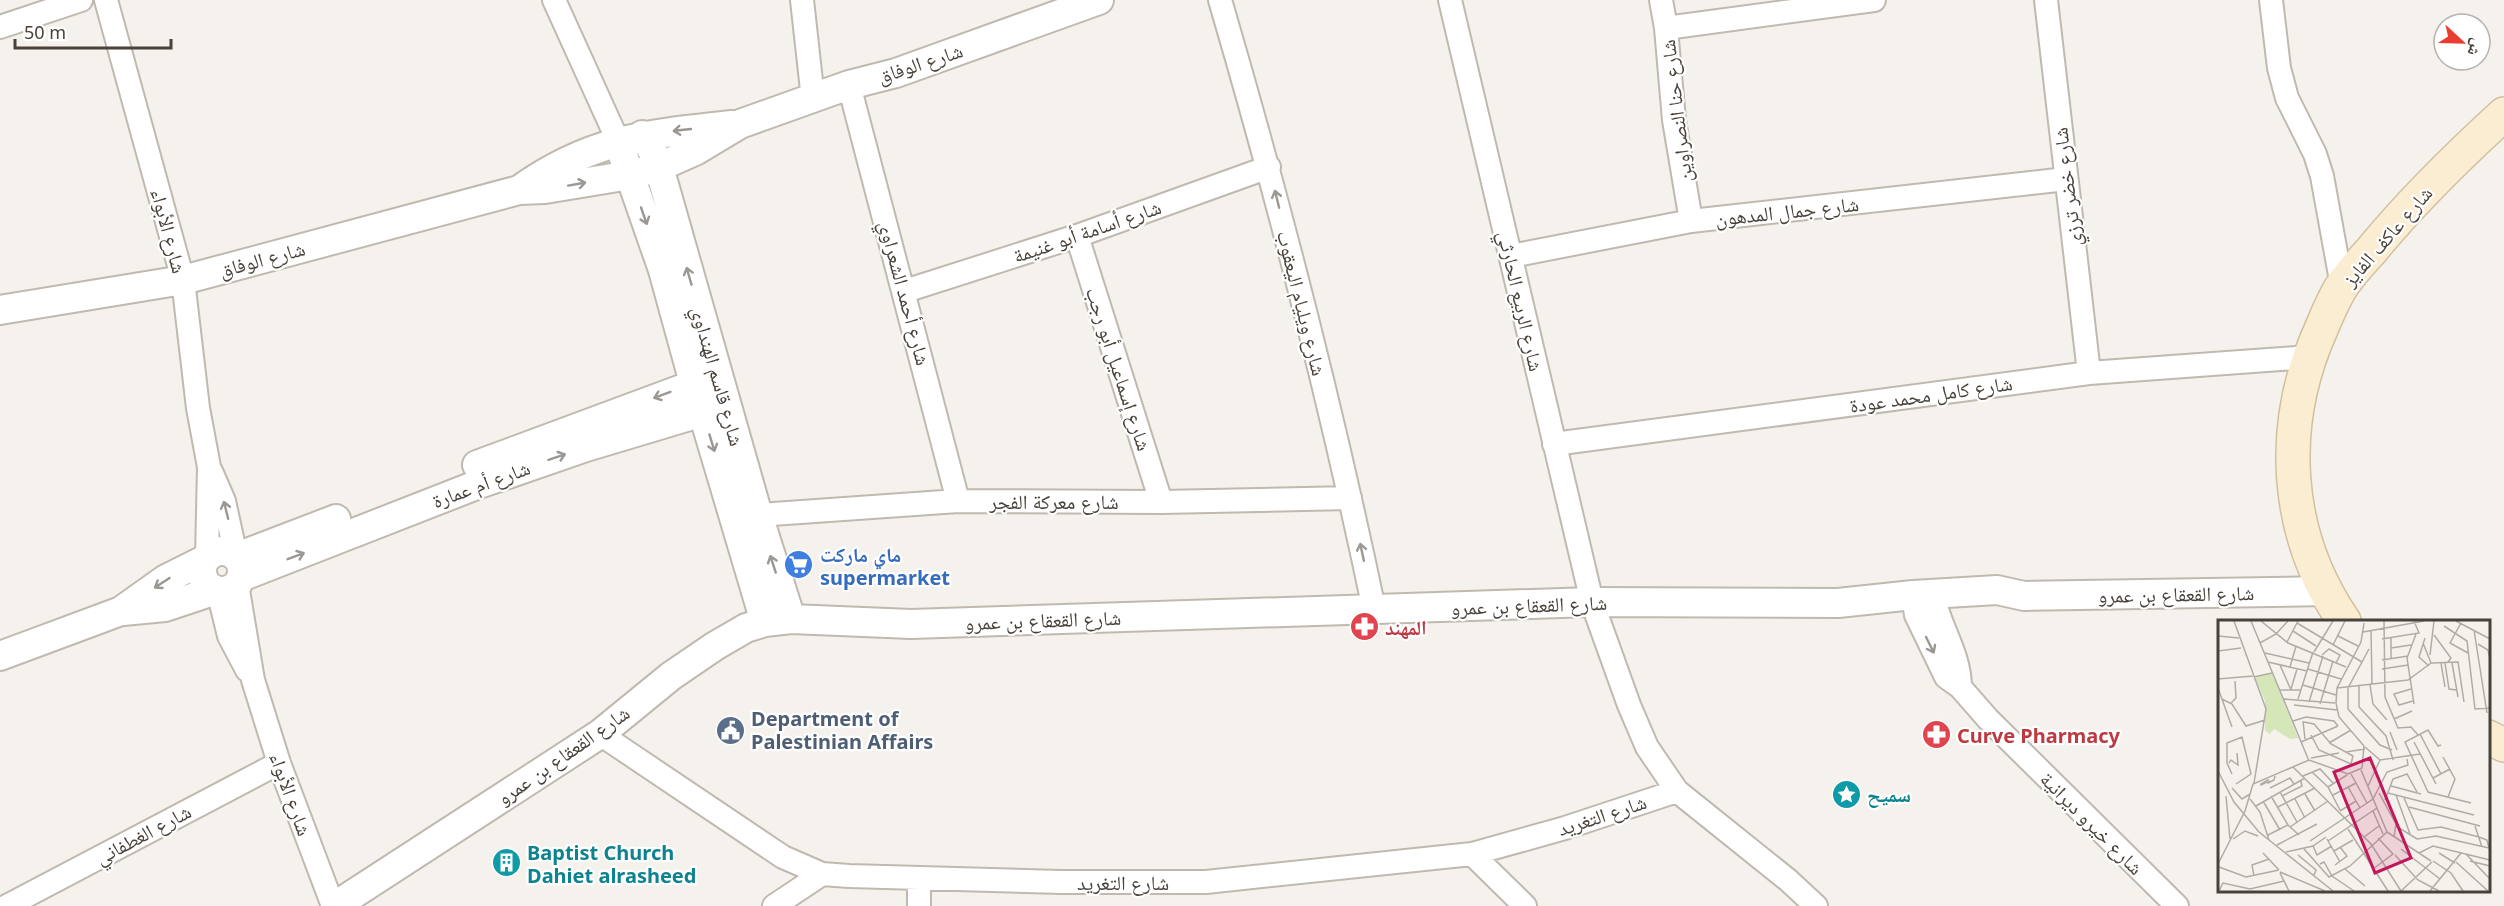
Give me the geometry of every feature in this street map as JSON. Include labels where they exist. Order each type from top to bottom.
[{"type":"main road","name":"شارع عاكف الفايز","points":[[2343,620],[2309,556],[2298,516],[2294,480],[2294,418],[2308,357],[2342,286],[2393,224],[2504,114]]},
{"type":"main road","points":[[2489,738],[2504,745]]},
{"type":"street","points":[[0,27],[81,0]]},
{"type":"street","name":"شارع الأبواء","points":[[106,0],[183,280],[198,408],[209,467],[206,558]]},
{"type":"street","points":[[554,0],[601,102],[630,138]]},
{"type":"street","points":[[802,0],[813,99]]},
{"type":"street","name":"شارع الوفاق","points":[[519,190],[555,166],[592,149],[630,138],[740,124],[849,85],[896,73],[1099,0]]},
{"type":"street","name":"شارع ويليام اليعقوب","points":[[1220,0],[1269,167],[1350,498],[1374,609]]},
{"type":"street","name":"شارع الربيع الحارثي","points":[[1450,0],[1592,602],[1647,747],[1677,791],[1788,880],[1816,906]]},
{"type":"street","name":"شارع حنا النصراوين","points":[[1661,0],[1666,28],[1674,120],[1691,221]]},
{"type":"street","points":[[1666,28],[1874,0]]},
{"type":"street","name":"شارع خضر ترزي","points":[[2046,0],[2089,373]]},
{"type":"street","points":[[2271,0],[2279,68],[2287,98],[2315,154],[2322,176],[2342,286]]},
{"type":"street","name":"شارع أحمد الشعراوي","points":[[849,85],[958,501]]},
{"type":"street","name":"شارع الوفاق","points":[[0,310],[183,280],[519,190],[545,189],[630,175],[658,167],[695,151],[740,124]]},
{"type":"street","name":"شارع قاسم الهنداوي","points":[[705,379],[658,167],[652,150],[630,138],[630,175],[715,409],[778,621]]},
{"type":"street","name":"شارع أسامة أبو غنيمة","points":[[904,291],[1077,237],[1269,167]]},
{"type":"street","name":"شارع جمال المدهون","points":[[1510,256],[1691,221],[2066,179]]},
{"type":"street","name":"شارع إسماعيل أبو رجب","points":[[1077,237],[1161,502]]},
{"type":"street","name":"شارع كامل محمد عودة","points":[[1554,444],[2089,373],[2308,357]]},
{"type":"street","name":"شارع أم عمارة","points":[[121,611],[165,607],[231,576],[705,379]]},
{"type":"street","name":"شارع قاسم الهنداوي","points":[[715,409],[758,515],[778,621]]},
{"type":"street","name":"شارع أم عمارة","points":[[475,476],[586,447],[715,409]]},
{"type":"street","name":"شارع الأبواء","points":[[209,467],[224,501],[231,576],[229,636],[253,680],[279,763],[334,906]]},
{"type":"street","name":"شارع معركة الفجر","points":[[758,515],[958,501],[1161,502],[1350,498]]},
{"type":"street","points":[[206,558],[202,568],[203,577],[208,585],[231,576]]},
{"type":"street","name":"شارع أم عمارة","points":[[0,656],[121,611],[166,579],[206,558]]},
{"type":"street","name":"شارع القعقاع بن عمرو","points":[[334,906],[600,734],[671,676],[697,658],[740,632],[778,621],[911,624],[1592,602],[2000,606],[2024,596],[2327,591]]},
{"type":"street","name":"شارع خيرو ديرانية","points":[[1924,605],[1946,676],[1960,687],[1988,719],[2177,906]]},
{"type":"street","name":"شارع التغريد","points":[[600,734],[766,846],[807,869],[822,874],[1061,882],[1206,882],[1472,854],[1565,828],[1677,791]]},
{"type":"street","name":"شارع الغطفاني","points":[[7,906],[279,763]]},
{"type":"street","points":[[1472,854],[1525,906]]},
{"type":"street","points":[[774,906],[822,874]]},
{"type":"street","points":[[919,878],[919,906]]},
{"type":"place","name":"ماي ماركت supermarket","points":[[799,565]]},
{"type":"place","name":"المهند","points":[[1364,627]]},
{"type":"place","name":"Department of Palestinian Affairs","points":[[730,730]]},
{"type":"place","name":"Curve Pharmacy","points":[[1936,735]]},
{"type":"place","name":"سميح","points":[[1846,794]]},
{"type":"place","name":"Baptist Church Dahiet alrasheed","points":[[506,863]]}]
